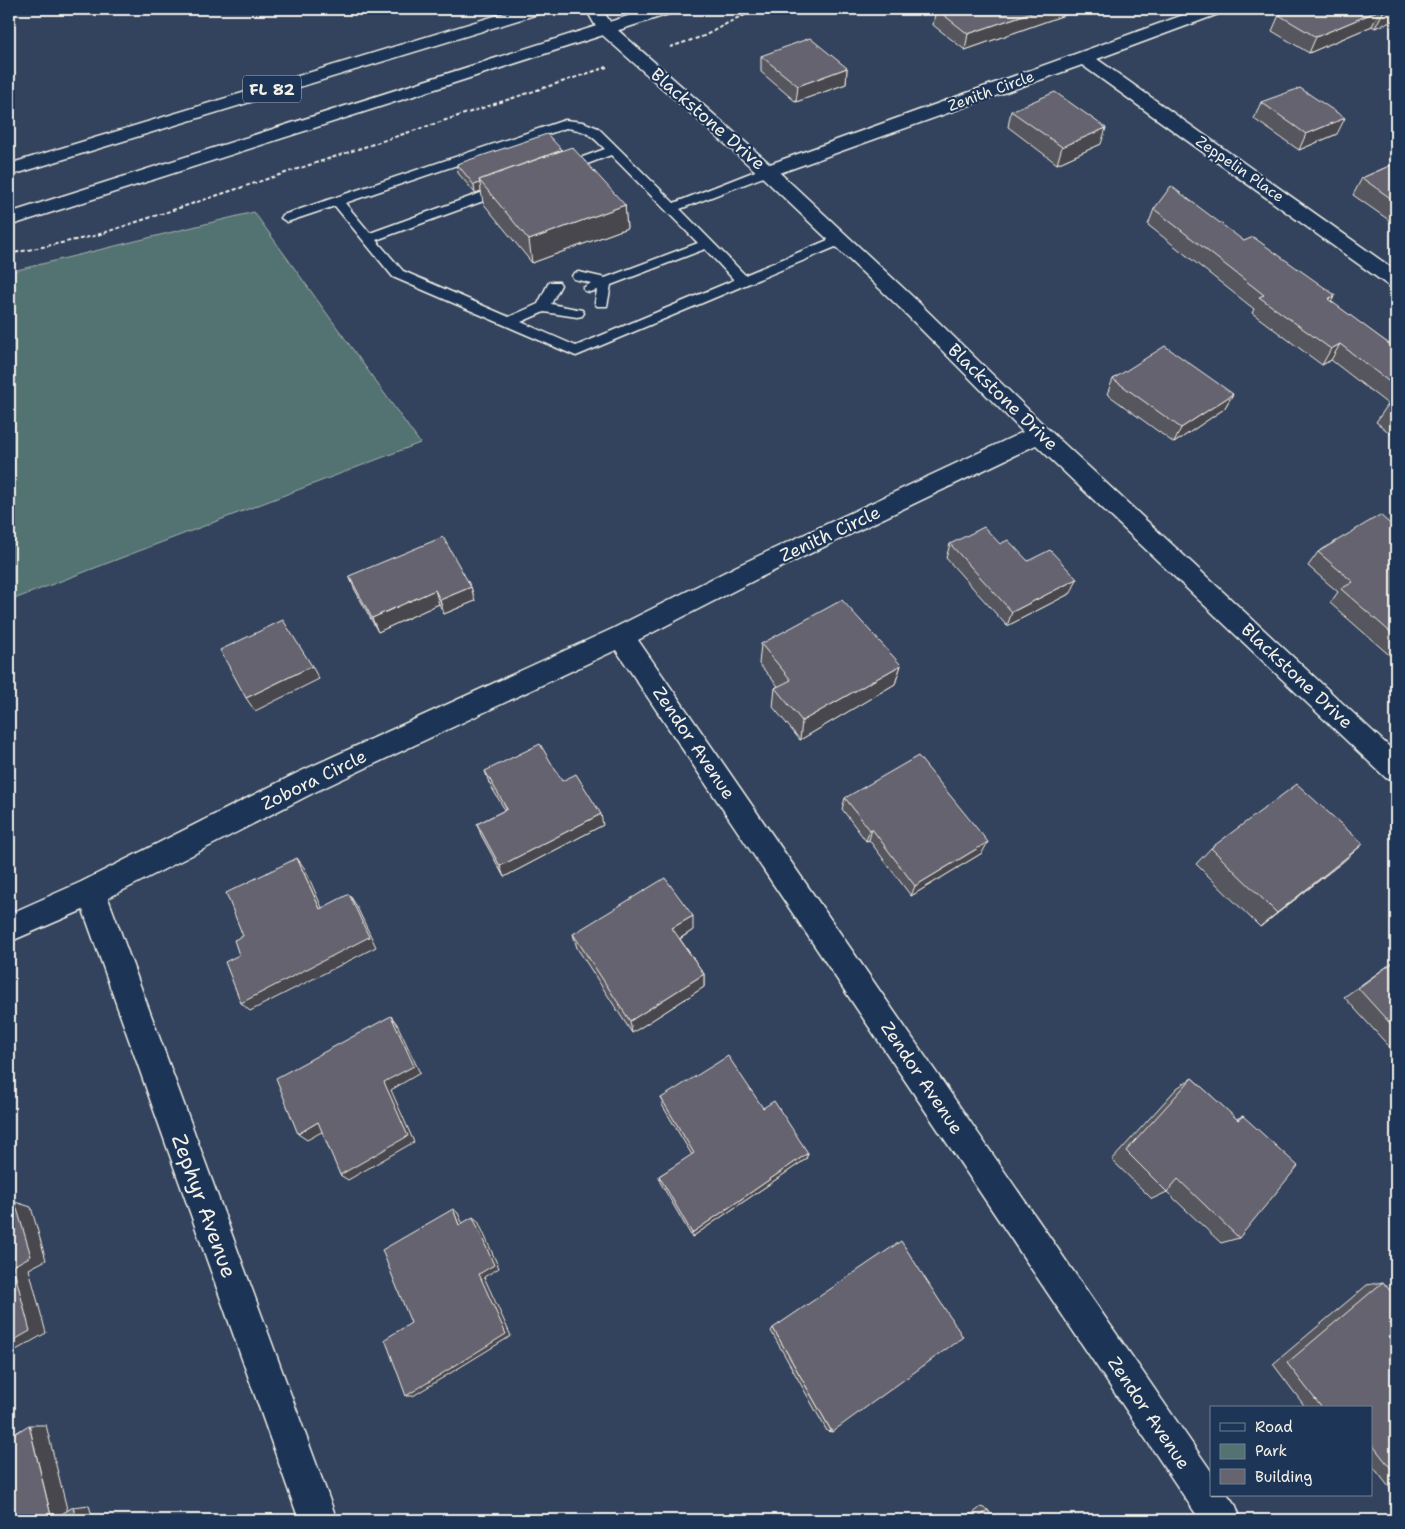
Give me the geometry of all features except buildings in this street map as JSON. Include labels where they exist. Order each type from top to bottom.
[{"type":"main road","name":"FL 82","points":[[9,170],[535,9]]},
{"type":"main road","name":"Blackstone Drive","points":[[594,9],[605,28],[767,171],[1040,434],[1396,770]]},
{"type":"main road","name":"FL 82","points":[[9,220],[666,9]]},
{"type":"main road","name":"Zenith Circle","points":[[767,171],[1084,58],[1215,9]]},
{"type":"main road","name":"Zeppelin Place","points":[[1084,58],[1396,281]]},
{"type":"main road","name":"Zenith Circle","points":[[621,636],[746,573],[1040,434]]},
{"type":"main road","name":"Zobora Circle","points":[[9,928],[91,892],[307,782],[621,636]]},
{"type":"main road","name":"Zendor Avenue","points":[[621,636],[1222,1520]]},
{"type":"main road","name":"Zephyr Avenue","points":[[91,892],[318,1520]]},
{"type":"lane","points":[[287,218],[337,202],[387,191],[548,136],[565,124],[583,126],[594,131],[614,150],[743,280]]},
{"type":"lane","points":[[549,173],[614,150]]},
{"type":"lane","points":[[565,154],[575,164]]},
{"type":"lane","points":[[672,208],[767,171]]},
{"type":"lane","points":[[487,180],[497,192]]},
{"type":"lane","points":[[368,238],[514,185]]},
{"type":"lane","points":[[459,190],[470,202]]},
{"type":"lane","points":[[431,200],[442,212]]},
{"type":"lane","points":[[337,202],[398,274],[576,351],[840,240]]},
{"type":"lane","points":[[402,210],[413,222]]},
{"type":"lane","points":[[590,288],[707,244]]},
{"type":"lane","points":[[579,276],[606,282]]},
{"type":"lane","points":[[602,303],[606,282]]},
{"type":"lane","points":[[543,307],[554,285]]},
{"type":"lane","points":[[508,322],[565,298]]},
{"type":"lane","points":[[543,307],[577,313]]},
{"type":"path","points":[[669,47],[704,36],[740,17],[766,9]]},
{"type":"path","points":[[9,254],[94,236],[600,70]]},
{"type":"green space","points":[[254,212],[420,443],[9,601],[9,272]]}]
